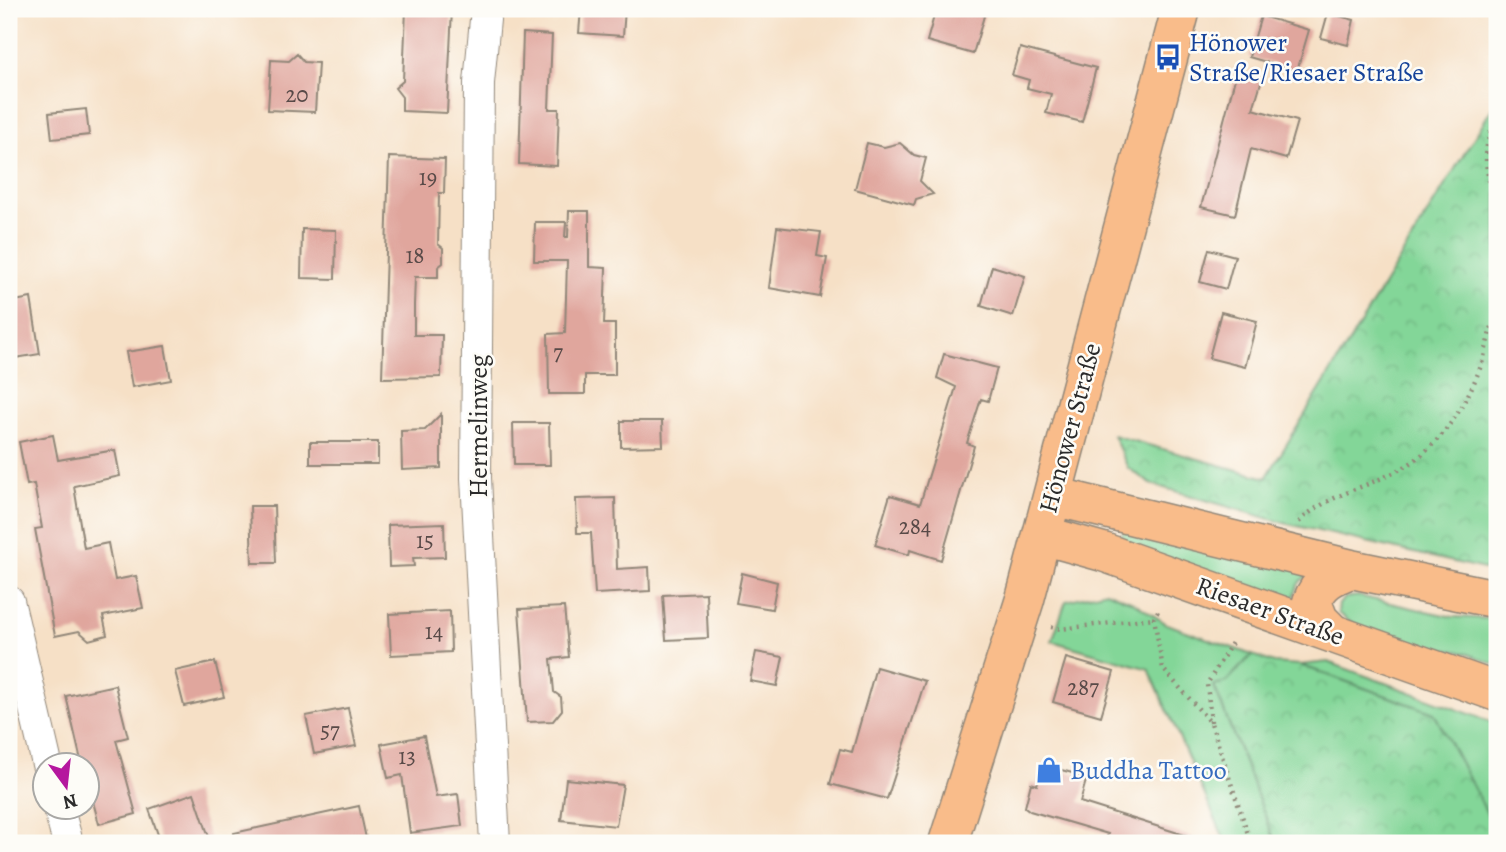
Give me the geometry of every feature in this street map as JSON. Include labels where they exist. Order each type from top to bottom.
[{"type":"main road","name":"Hönower Straße","points":[[948,843],[1053,496],[1181,9]]},
{"type":"main road","name":"Riesaer Straße","points":[[1053,496],[1351,569],[1497,599]]},
{"type":"main road","name":"Riesaer Straße","points":[[1042,534],[1103,552],[1497,692]]},
{"type":"main road","points":[[1332,633],[1319,620],[1312,602],[1321,585],[1331,576],[1351,569]]},
{"type":"street","name":"Hermelinweg","points":[[486,9],[479,83],[477,478],[495,843]]},
{"type":"street","points":[[9,601],[44,750]]},
{"type":"street","points":[[62,820],[68,843]]},
{"type":"path","points":[[1497,119],[1490,131],[1485,159],[1488,182],[1497,203]]},
{"type":"path","points":[[1296,526],[1306,515],[1332,500],[1379,482],[1423,454],[1456,419],[1483,361],[1497,311]]},
{"type":"path","points":[[1158,611],[1154,618],[1163,669],[1211,723]]},
{"type":"path","points":[[1051,626],[1061,629],[1154,618]]},
{"type":"path","points":[[1233,641],[1207,684],[1211,723],[1251,843]]},
{"type":"green space","points":[[1497,100],[1497,572],[1284,523],[1151,484],[1128,468],[1113,435],[1266,478]]},
{"type":"green space","points":[[1124,529],[1313,573],[1302,580],[1296,589],[1294,598],[1300,607],[1119,542]]},
{"type":"green space","points":[[1106,591],[1133,602],[1167,624],[1252,655],[1226,682],[1214,686],[1276,843],[1226,843],[1149,669],[1052,641],[1066,601]]},
{"type":"green space","points":[[1358,596],[1453,617],[1497,619],[1497,665],[1461,652],[1397,640],[1367,631],[1338,613],[1339,604],[1345,598]]},
{"type":"green space","points":[[1252,655],[1274,663],[1300,665],[1434,713],[1497,832],[1497,843],[1276,843],[1214,685],[1226,682]]},
{"type":"green space","points":[[1328,662],[1497,724],[1497,816],[1494,827],[1434,713],[1300,665]]},
{"type":"building","points":[[406,9],[452,9],[447,113],[402,111],[402,97],[395,88],[403,81]]},
{"type":"building","points":[[581,9],[625,9],[623,36],[579,33]]},
{"type":"building","points":[[936,9],[986,9],[973,54],[927,41]]},
{"type":"building","points":[[1328,13],[1354,20],[1348,45],[1321,38]]},
{"type":"building","points":[[1261,16],[1309,30],[1297,71],[1249,57]]},
{"type":"building","points":[[523,33],[552,35],[549,109],[559,109],[557,166],[519,164]]},
{"type":"building","points":[[1020,48],[1096,68],[1082,122],[1046,113],[1051,94],[1027,88],[1029,80],[1012,75]]},
{"type":"building","points":[[297,54],[304,62],[318,63],[315,112],[268,110],[271,60],[289,61]]},
{"type":"building","points":[[1237,71],[1262,79],[1253,109],[1297,121],[1286,159],[1251,149],[1235,215],[1201,207]]},
{"type":"building","points":[[86,109],[89,135],[52,139],[49,113]]},
{"type":"building","points":[[867,143],[884,147],[900,143],[914,155],[926,158],[920,181],[933,194],[916,199],[914,205],[855,189]]},
{"type":"building","points":[[389,157],[445,159],[444,193],[439,193],[438,244],[443,248],[443,263],[438,267],[438,277],[415,277],[414,305],[414,335],[442,335],[441,377],[382,378]]},
{"type":"building","points":[[569,211],[589,211],[589,267],[606,268],[604,324],[615,324],[615,375],[585,375],[585,394],[549,394],[548,334],[565,333],[567,261],[534,261],[535,222],[566,222],[565,237],[568,237]]},
{"type":"building","points":[[777,227],[821,232],[817,256],[827,258],[820,297],[769,288]]},
{"type":"building","points":[[302,229],[336,230],[335,279],[301,278]]},
{"type":"building","points":[[1209,249],[1235,256],[1226,289],[1200,282]]},
{"type":"building","points":[[992,266],[1025,276],[1013,316],[981,306]]},
{"type":"building","points":[[31,298],[40,354],[9,359],[9,302]]},
{"type":"building","points":[[1221,312],[1257,321],[1245,367],[1209,358]]},
{"type":"building","points":[[165,346],[171,380],[132,387],[126,352]]},
{"type":"building","points":[[944,354],[997,368],[988,401],[981,399],[967,443],[974,446],[941,560],[910,550],[909,555],[875,545],[890,495],[920,504],[956,387],[937,378]]},
{"type":"building","points":[[441,414],[441,468],[402,470],[401,431],[425,430]]},
{"type":"building","points":[[621,421],[662,421],[663,446],[621,447]]},
{"type":"building","points":[[513,423],[549,423],[550,465],[514,465]]},
{"type":"building","points":[[53,435],[58,460],[115,450],[120,476],[74,486],[84,548],[108,543],[115,580],[136,576],[143,608],[103,616],[107,635],[89,640],[79,631],[55,636],[35,529],[42,528],[34,484],[27,485],[19,442]]},
{"type":"building","points":[[310,442],[378,442],[378,464],[310,464]]},
{"type":"building","points":[[615,498],[617,569],[649,567],[650,591],[595,594],[591,533],[577,533],[576,499]]},
{"type":"building","points":[[250,506],[274,506],[276,563],[252,563]]},
{"type":"building","points":[[444,523],[445,557],[413,558],[414,566],[389,567],[388,525]]},
{"type":"building","points":[[742,573],[777,582],[772,609],[736,603]]},
{"type":"building","points":[[706,593],[708,638],[666,640],[663,595]]},
{"type":"building","points":[[564,607],[569,657],[551,659],[554,692],[561,697],[562,710],[553,721],[527,722],[519,609]]},
{"type":"building","points":[[450,611],[451,652],[391,655],[389,614]]},
{"type":"building","points":[[756,652],[783,657],[777,686],[750,681]]},
{"type":"building","points":[[1066,658],[1114,672],[1101,716],[1053,702]]},
{"type":"building","points":[[215,662],[224,697],[184,706],[175,671]]},
{"type":"building","points":[[876,667],[925,681],[887,799],[830,784],[840,749],[852,752]]},
{"type":"building","points":[[115,685],[128,737],[116,740],[136,814],[99,824],[98,820],[102,820],[102,750],[79,750],[66,696]]},
{"type":"building","points":[[348,708],[356,746],[314,754],[306,716]]},
{"type":"building","points":[[424,736],[436,797],[458,794],[462,826],[410,833],[402,775],[388,778],[381,744]]},
{"type":"building","points":[[1043,765],[1087,777],[1080,802],[1194,838],[1193,843],[1105,843],[1108,834],[1030,811],[1025,807],[1031,783],[1037,785]]},
{"type":"building","points":[[566,779],[623,785],[616,826],[561,820]]},
{"type":"building","points":[[194,793],[211,843],[161,843],[149,809]]},
{"type":"building","points":[[359,806],[367,843],[235,843],[234,833]]},
{"type":"place","name":"Hönower Straße/Riesaer Straße","points":[[1168,57]]},
{"type":"place","name":"Buddha Tattoo","points":[[1049,770]]}]
